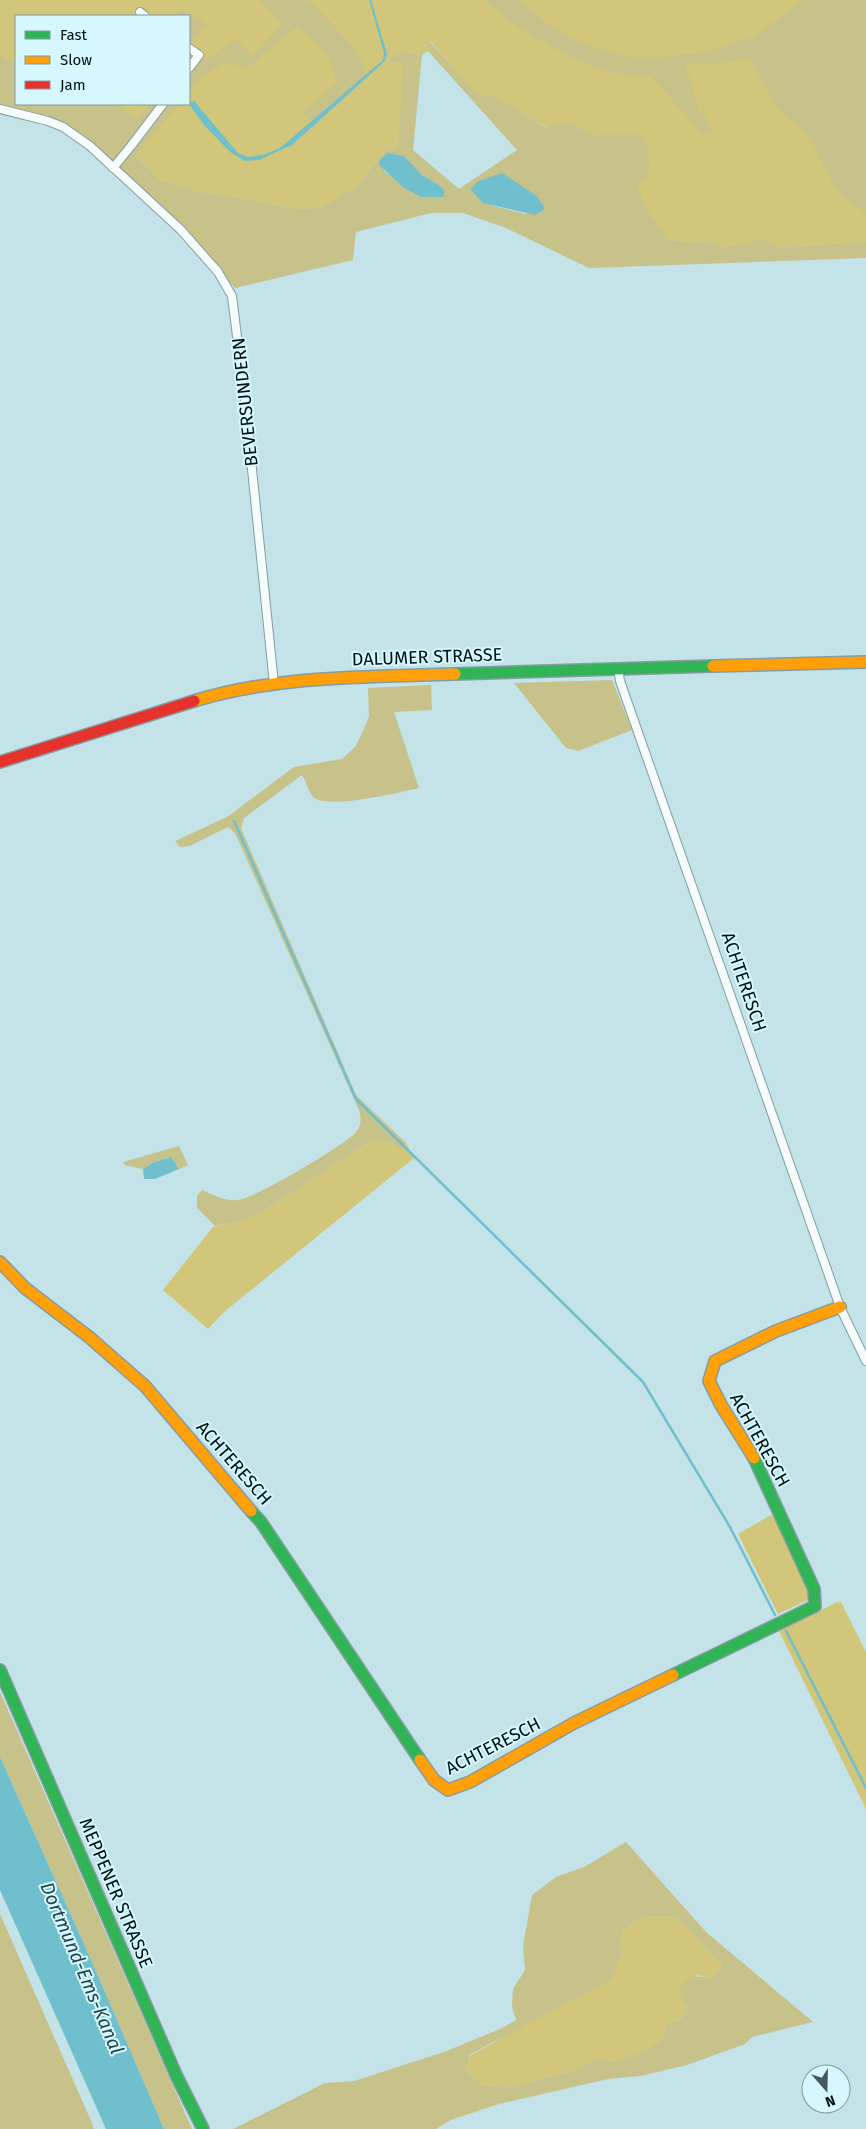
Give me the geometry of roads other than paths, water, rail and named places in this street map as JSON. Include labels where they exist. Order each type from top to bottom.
[{"type":"street","points":[[190,49],[198,55],[190,67]]},
{"type":"street","points":[[113,168],[162,105]]},
{"type":"street","name":"BEVERSUNDERN","points":[[0,109],[64,127],[90,146],[165,214],[200,250],[218,272],[232,296],[245,401],[274,684]]},
{"type":"street","name":"DALUMER STRASSE","points":[[0,762],[198,700],[232,691],[274,684],[351,678],[618,668],[866,662]]},
{"type":"street","name":"ACHTERESCH","points":[[618,668],[620,681],[840,1307],[866,1360]]},
{"type":"street","name":"ACHTERESCH","points":[[0,1262],[25,1288],[89,1337],[145,1386],[249,1507],[261,1522],[434,1780],[448,1790],[470,1782],[574,1723],[815,1606],[814,1589],[755,1460],[721,1405],[709,1381],[715,1361],[806,1317],[840,1307]]},
{"type":"street","name":"MEPPENER STRASSE","points":[[0,1670],[177,2077],[203,2129]]},
{"type":"water","points":[[369,0],[371,0],[387,54],[385,61],[292,145],[259,160],[245,161],[230,152],[203,124],[190,105],[194,101],[238,153],[249,157],[263,155],[280,148],[383,60],[384,53]]},
{"type":"water","points":[[388,153],[404,156],[422,175],[445,191],[443,197],[421,197],[403,187],[379,165],[380,160]]},
{"type":"water","points":[[502,173],[537,196],[545,209],[535,215],[483,203],[470,189],[479,181]]},
{"type":"water","points":[[171,1157],[179,1169],[155,1179],[144,1179],[143,1169],[154,1162]]},
{"type":"water","name":"Dortmund-Ems-Kanal","points":[[0,1757],[164,2129],[106,2129],[0,1890]]},
{"type":"waterway","points":[[234,821],[356,1099],[643,1382],[730,1527],[775,1615]]},
{"type":"waterway","points":[[786,1631],[866,1788]]}]
